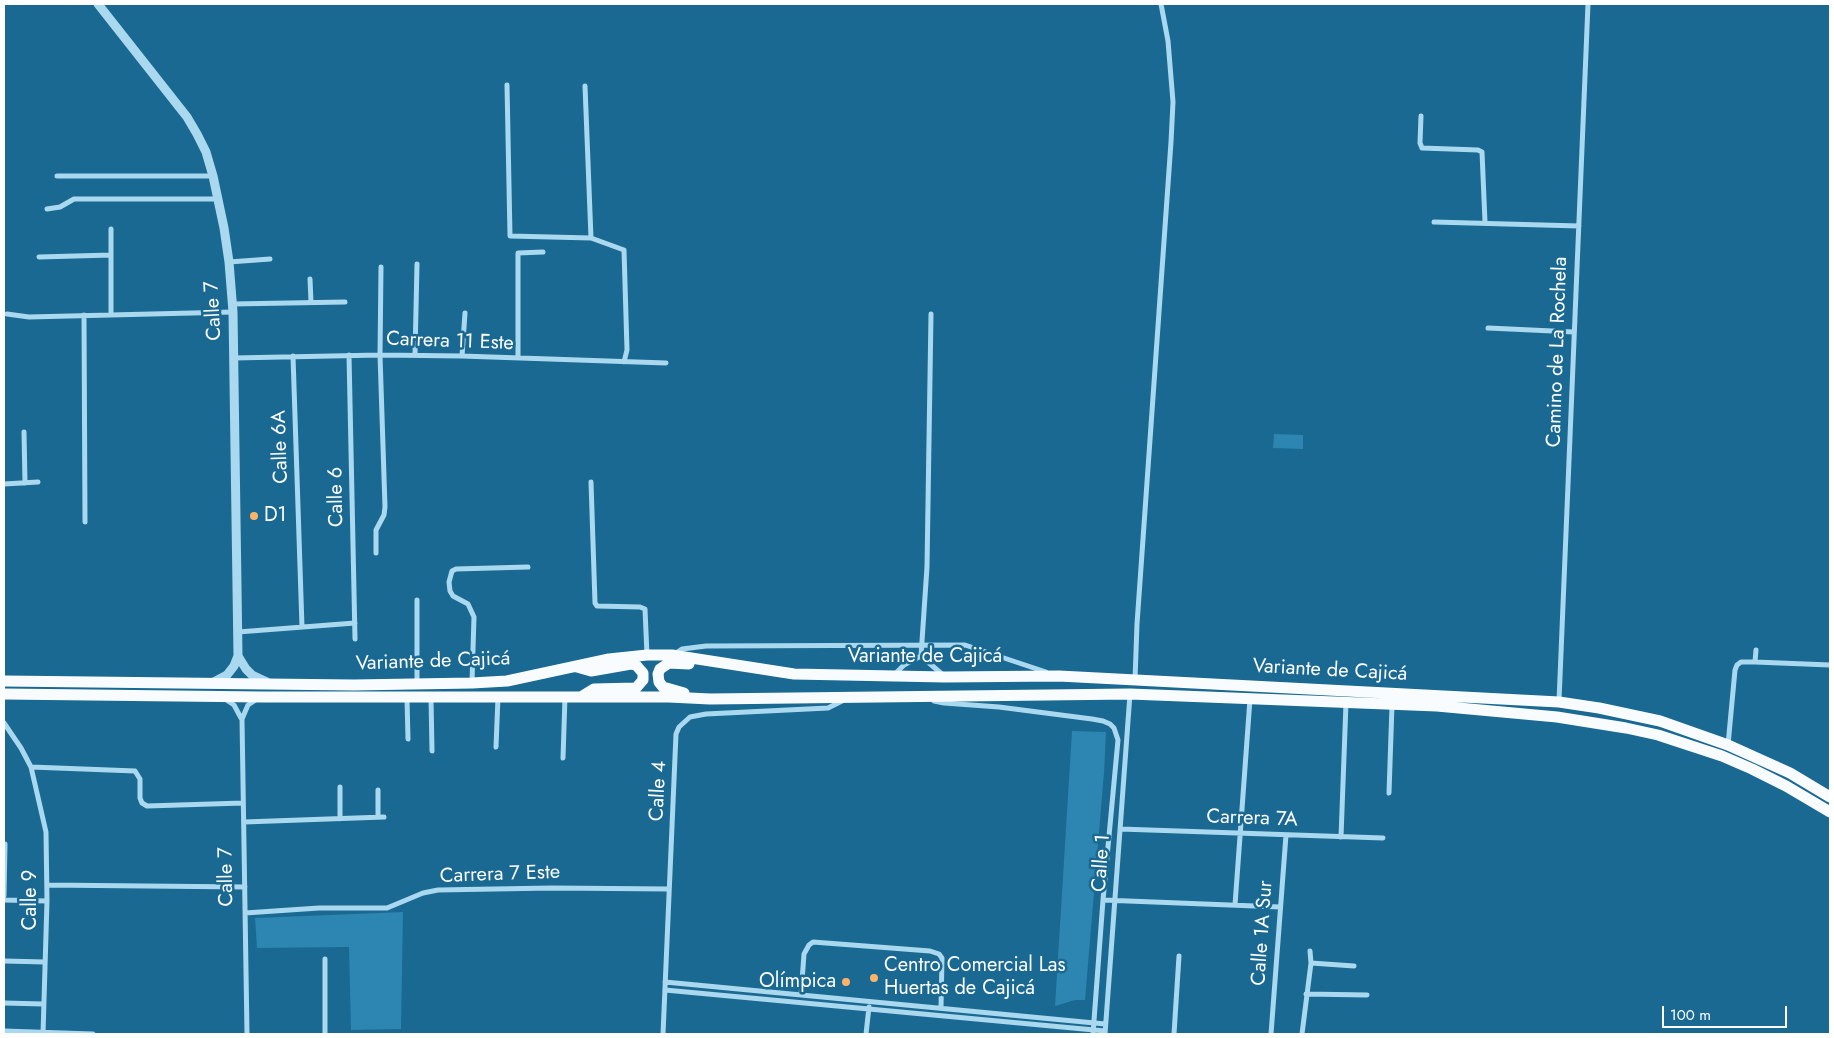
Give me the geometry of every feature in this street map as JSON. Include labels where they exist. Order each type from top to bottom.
[{"type":"highway","name":"Variante de Cajicá","points":[[4,681],[354,685],[472,683],[507,681],[609,659],[646,654],[672,655],[794,674],[945,677],[1059,676],[1559,702],[1660,721],[1728,744],[1790,773],[1830,797]]},
{"type":"highway","points":[[710,698],[668,689],[659,682],[658,674],[660,669],[670,663],[713,662]]},
{"type":"highway","points":[[574,666],[591,671],[630,664],[636,665],[643,674],[643,680],[636,688],[594,689],[581,697]]},
{"type":"highway","name":"Variante de Cajicá","points":[[4,694],[407,698],[921,697],[1130,694],[1437,706],[1557,717],[1658,735],[1722,756],[1752,769],[1786,786],[1830,812]]},
{"type":"street","name":"Calle 7","points":[[98,4],[187,117],[206,152],[218,199],[229,262],[232,308],[238,656]]},
{"type":"street","points":[[1135,680],[1137,624],[1173,102],[1168,41],[1161,4]]},
{"type":"street","name":"Camino de La Rochela","points":[[1559,702],[1588,4]]},
{"type":"street","points":[[507,85],[510,236],[591,238],[624,250],[627,350],[624,362]]},
{"type":"street","points":[[585,86],[591,238]]},
{"type":"street","points":[[1421,116],[1420,143],[1422,148],[1478,150],[1482,152],[1485,222]]},
{"type":"street","points":[[57,176],[213,176]]},
{"type":"street","points":[[47,209],[60,207],[74,199],[218,199]]},
{"type":"street","points":[[1434,222],[1579,226]]},
{"type":"street","points":[[110,229],[111,314]]},
{"type":"street","points":[[518,358],[518,253],[543,252]]},
{"type":"street","points":[[39,257],[111,255]]},
{"type":"street","points":[[229,262],[270,259]]},
{"type":"street","points":[[415,355],[417,264]]},
{"type":"street","points":[[376,554],[376,530],[384,515],[385,507],[380,355],[381,267]]},
{"type":"street","points":[[310,279],[311,302]]},
{"type":"street","points":[[7,314],[29,317],[232,308],[311,302],[345,302]]},
{"type":"street","points":[[462,356],[465,313]]},
{"type":"street","points":[[931,314],[927,567],[921,656],[945,677]]},
{"type":"street","points":[[84,315],[85,522]]},
{"type":"street","points":[[1488,328],[1574,332]]},
{"type":"street","name":"Calle 6","points":[[349,355],[355,639]]},
{"type":"street","name":"Carrera 11 Este","points":[[234,358],[415,355],[666,363]]},
{"type":"street","name":"Calle 6A","points":[[293,356],[302,627]]},
{"type":"street","points":[[24,432],[26,483]]},
{"type":"street","points":[[4,484],[38,482]]},
{"type":"street","points":[[591,482],[595,603],[597,606],[640,607],[645,609],[646,654]]},
{"type":"street","points":[[472,683],[474,617],[468,604],[453,596],[450,591],[449,582],[452,571],[456,569],[528,567]]},
{"type":"street","points":[[416,600],[417,683]]},
{"type":"street","points":[[238,632],[355,623]]},
{"type":"street","points":[[672,655],[682,649],[706,646],[964,645],[1059,676]]},
{"type":"street","points":[[1755,662],[1756,650]]},
{"type":"street","points":[[238,656],[252,675],[267,682],[278,683]]},
{"type":"street","points":[[206,684],[218,681],[227,675],[234,666],[238,656]]},
{"type":"street","points":[[893,676],[904,665],[921,656]]},
{"type":"street","points":[[1728,744],[1737,665],[1741,662],[1755,662],[1830,665]]},
{"type":"street","name":"Calle 1","points":[[1105,1032],[1130,694]]},
{"type":"street","name":"Calle 4","points":[[662,1034],[676,734],[679,727],[690,717],[706,714],[828,708],[850,696]]},
{"type":"street","points":[[220,697],[234,705],[242,719]]},
{"type":"street","points":[[242,719],[248,705],[262,697]]},
{"type":"street","points":[[496,747],[498,697]]},
{"type":"street","points":[[562,758],[564,697]]},
{"type":"street","name":"Calle 1","points":[[921,697],[944,703],[998,707],[1103,721],[1114,728],[1118,740],[1093,1032]]},
{"type":"street","points":[[407,698],[408,739]]},
{"type":"street","points":[[431,698],[432,751]]},
{"type":"street","points":[[1235,905],[1250,699]]},
{"type":"street","points":[[1340,837],[1346,703]]},
{"type":"street","points":[[1389,793],[1392,705]]},
{"type":"street","name":"Calle 7","points":[[242,719],[247,1034]]},
{"type":"street","name":"Calle 9","points":[[4,723],[31,766],[46,832],[47,885],[43,1033]]},
{"type":"street","points":[[31,766],[135,771],[140,780],[140,798],[142,803],[147,806],[243,803]]},
{"type":"street","points":[[340,787],[340,819]]},
{"type":"street","points":[[244,822],[381,817],[378,790]]},
{"type":"street","name":"Carrera 7A","points":[[1120,829],[1383,838]]},
{"type":"street","name":"Calle 1A Sur","points":[[1271,1034],[1286,835]]},
{"type":"street","points":[[4,896],[5,844]]},
{"type":"street","points":[[47,885],[245,887]]},
{"type":"street","name":"Carrera 7 Este","points":[[245,913],[318,908],[387,908],[423,893],[438,890],[552,888],[669,889]]},
{"type":"street","points":[[4,900],[46,901]]},
{"type":"street","points":[[1103,900],[1280,907]]},
{"type":"street","points":[[801,995],[804,954],[808,945],[813,942],[930,950],[939,954],[942,958],[941,1008]]},
{"type":"street","points":[[1302,1034],[1311,963],[1310,950]]},
{"type":"street","points":[[1174,1034],[1179,956]]},
{"type":"street","points":[[325,959],[325,1034]]},
{"type":"street","points":[[4,962],[45,962]]},
{"type":"street","points":[[1311,963],[1354,966]]},
{"type":"street","points":[[665,982],[1105,1024]]},
{"type":"street","points":[[665,990],[1105,1032]]},
{"type":"street","points":[[1306,994],[1367,995]]},
{"type":"street","points":[[866,1034],[869,1002]]},
{"type":"street","points":[[4,1003],[44,1004]]},
{"type":"street","points":[[4,1030],[11,1033],[93,1034]]},
{"type":"shaded area","points":[[1274,434],[1303,435],[1303,449],[1273,448]]},
{"type":"shaded area","points":[[1072,731],[1106,732],[1104,773],[1085,1000],[1075,1000],[1055,1006]]},
{"type":"shaded area","points":[[403,912],[401,1029],[351,1030],[349,947],[257,948],[255,918]]},
{"type":"place","name":"D1","points":[[254,516]]},
{"type":"place","name":"Centro Comercial Las Huertas de Cajicá","points":[[874,978]]},
{"type":"place","name":"Olímpica","points":[[846,982]]}]
